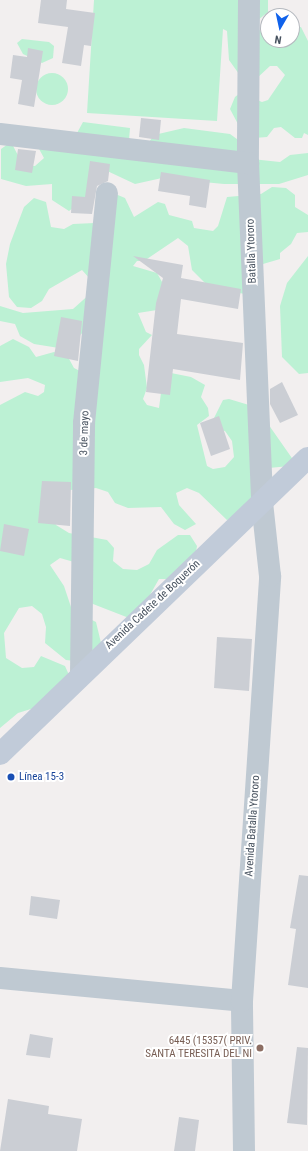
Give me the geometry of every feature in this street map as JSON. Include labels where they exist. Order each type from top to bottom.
[{"type":"main road","name":"Avenida Cadete de Boquerón","points":[[0,754],[81,674],[308,458]]},
{"type":"street","name":"Batalla Ytororo","points":[[249,0],[248,163],[262,502]]},
{"type":"street","points":[[0,134],[248,163]]},
{"type":"street","name":"3 de mayo","points":[[81,674],[84,423],[107,193]]},
{"type":"street","name":"Avenida Batalla Ytororo","points":[[244,1151],[242,1001],[270,576],[262,502]]},
{"type":"street","points":[[0,978],[242,1001]]},
{"type":"green space","points":[[94,0],[268,0],[268,8],[260,8],[260,18],[258,20],[257,26],[260,31],[260,48],[300,48],[300,27],[308,41],[308,135],[304,133],[302,138],[295,138],[281,127],[274,128],[267,137],[254,138],[239,126],[230,109],[235,97],[240,93],[262,102],[268,100],[285,75],[277,66],[270,66],[256,79],[239,74],[229,60],[227,31],[223,29],[217,121],[87,113]]},
{"type":"green space","points":[[22,39],[49,42],[54,46],[53,58],[42,63],[23,54],[17,43]]},
{"type":"green space","points":[[49,73],[55,73],[65,80],[68,89],[67,95],[61,102],[55,105],[49,105],[39,98],[36,92],[36,86],[43,76]]},
{"type":"green space","points":[[83,122],[130,128],[129,140],[147,145],[154,135],[184,128],[230,134],[241,142],[252,159],[280,162],[290,155],[308,153],[308,175],[279,184],[224,184],[162,178],[135,184],[103,169],[89,196],[69,211],[52,200],[52,184],[26,186],[1,179],[1,149],[11,142],[23,165],[35,166],[44,158],[38,147],[77,133]]},
{"type":"green space","points":[[272,187],[286,188],[295,195],[295,207],[308,215],[308,232],[297,233],[291,244],[280,253],[280,259],[263,264],[251,295],[210,288],[192,270],[188,246],[178,238],[144,261],[137,261],[133,266],[157,273],[166,289],[157,310],[138,313],[146,332],[152,335],[139,349],[139,355],[144,365],[147,388],[143,399],[147,405],[159,408],[162,385],[171,373],[191,377],[205,385],[201,397],[208,408],[209,416],[197,425],[207,466],[213,469],[225,467],[234,457],[232,441],[225,431],[219,430],[214,418],[223,400],[229,399],[249,405],[266,421],[294,461],[290,466],[258,469],[263,486],[239,516],[227,520],[199,493],[187,488],[176,493],[179,505],[196,524],[185,530],[174,524],[161,507],[128,508],[115,503],[108,492],[96,488],[57,491],[50,514],[56,525],[69,533],[107,540],[114,548],[113,561],[123,569],[137,570],[149,564],[157,550],[178,535],[190,535],[197,546],[195,558],[181,579],[159,579],[147,600],[129,618],[93,604],[84,595],[74,562],[60,558],[50,565],[64,586],[72,610],[96,622],[102,647],[91,663],[66,660],[45,643],[46,627],[42,614],[32,606],[19,608],[4,633],[6,658],[22,668],[34,667],[41,656],[65,666],[69,675],[47,704],[18,713],[0,728],[0,405],[25,392],[38,396],[44,392],[45,385],[28,378],[0,382],[0,346],[13,339],[29,347],[36,357],[54,352],[68,357],[74,368],[80,371],[89,327],[70,344],[59,348],[34,344],[20,336],[15,324],[0,321],[0,306],[23,313],[73,309],[92,292],[91,280],[82,270],[49,289],[42,301],[31,308],[17,307],[9,297],[6,264],[10,244],[24,207],[34,198],[46,202],[51,227],[64,229],[73,224],[95,223],[113,193],[125,198],[134,217],[158,202],[165,204],[169,215],[192,221],[194,228],[213,231],[218,226],[227,197],[261,194]]},
{"type":"green space","points":[[308,256],[308,373],[299,374],[282,357],[280,306],[287,283]]},
{"type":"building","points":[[41,0],[67,0],[66,9],[95,13],[91,46],[84,45],[81,66],[62,63],[68,27],[38,23]]},
{"type":"building","points":[[28,48],[43,51],[34,107],[18,104],[22,80],[10,78],[13,55],[27,57]]},
{"type":"building","points":[[141,118],[161,120],[159,140],[139,137]]},
{"type":"building","points":[[18,149],[36,151],[32,173],[15,170]]},
{"type":"building","points":[[90,161],[110,164],[108,181],[97,186],[92,214],[71,213],[72,196],[85,197]]},
{"type":"building","points":[[161,172],[210,180],[206,208],[189,205],[190,196],[158,191]]},
{"type":"building","points":[[133,256],[183,265],[181,278],[241,289],[238,309],[181,299],[177,334],[243,343],[240,380],[173,369],[170,395],[146,392],[156,303],[163,278]]},
{"type":"building","points":[[61,317],[82,321],[78,361],[54,356]]},
{"type":"building","points":[[282,382],[298,415],[280,423],[270,404],[270,389]]},
{"type":"building","points":[[219,416],[230,449],[211,456],[200,423]]},
{"type":"building","points":[[42,481],[71,482],[70,526],[38,523]]},
{"type":"building","points":[[4,524],[29,529],[24,556],[0,551]]},
{"type":"building","points":[[217,637],[252,639],[249,691],[214,688]]},
{"type":"building","points":[[299,875],[308,876],[308,988],[288,985],[296,929],[290,928]]},
{"type":"building","points":[[31,896],[60,900],[57,919],[29,915]]},
{"type":"building","points":[[30,1034],[53,1038],[50,1058],[26,1055]]},
{"type":"building","points":[[297,1047],[308,1048],[307,1125],[287,1123]]},
{"type":"building","points":[[8,1099],[49,1106],[48,1114],[82,1119],[77,1151],[0,1151]]},
{"type":"building","points":[[179,1117],[199,1120],[195,1151],[174,1151]]},
{"type":"place","name":"Línea 15-3","points":[[11,777]]},
{"type":"place","name":"6445 (15357( PRIV. SANTA TERESITA DEL NI","points":[[260,1048]]}]
